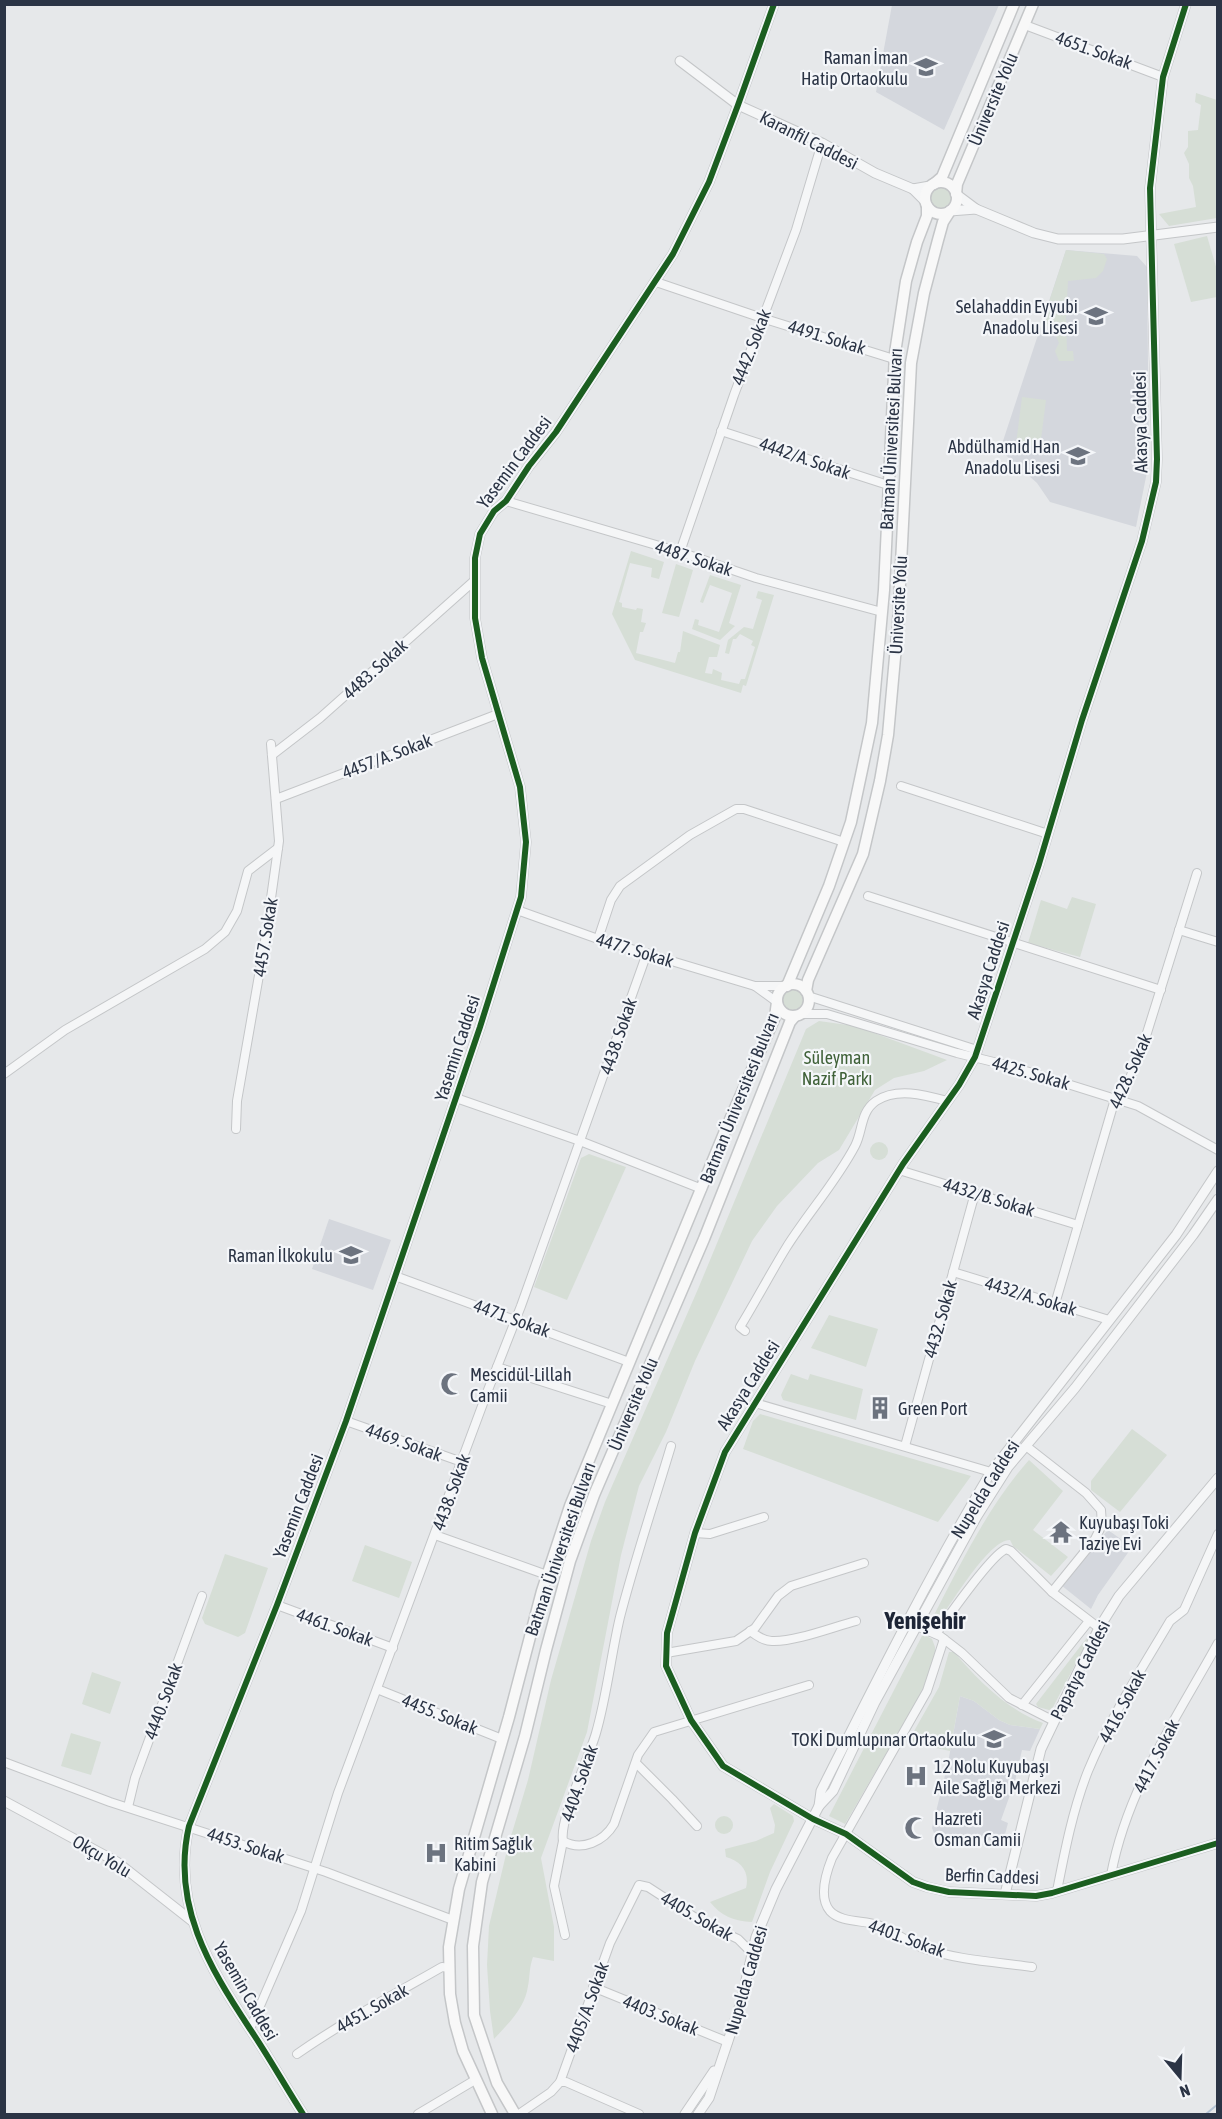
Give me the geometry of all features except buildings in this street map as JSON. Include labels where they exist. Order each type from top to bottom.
[{"type":"main road","points":[[932,185],[940,182],[950,185],[956,194],[956,203],[950,211],[940,214],[930,210],[925,196],[932,185],[942,177],[1014,4]]},
{"type":"main road","name":"Üniversite Yolu","points":[[956,194],[957,184],[979,129],[1033,4]]},
{"type":"main road","name":"Batman Üniversitesi Bulvarı","points":[[787,986],[829,886],[844,842],[861,780],[872,723],[882,612],[894,359],[906,282],[927,216],[926,203]]},
{"type":"main road","name":"Üniversite Yolu","points":[[807,993],[808,980],[863,854],[880,781],[888,735],[898,624],[912,363],[924,293],[943,222],[950,211]]},
{"type":"main road","points":[[797,985],[807,993],[808,1006],[798,1015],[785,1014],[781,1011],[777,1002],[780,992],[787,986],[797,985]]},
{"type":"main road","name":"Batman Üniversitesi Bulvarı","points":[[492,2115],[463,2051],[450,1994],[449,1947],[459,1889],[547,1575],[570,1506],[775,1017],[777,1002]]},
{"type":"main road","name":"Üniversite Yolu","points":[[517,2115],[497,2083],[474,2015],[473,1946],[483,1882],[525,1736],[570,1561],[590,1506],[704,1239],[790,1022],[798,1015]]},
{"type":"street","name":"Yasemin Caddesi","points":[[303,2115],[226,1992],[206,1954],[192,1921],[184,1881],[183,1850],[189,1826],[277,1605],[346,1421],[456,1098],[521,897],[526,842],[520,787],[482,658],[475,618],[475,558],[480,534],[494,511],[506,501],[529,466],[556,432],[673,254],[709,182],[774,4]]},
{"type":"street","name":"Akasya Caddesi","points":[[813,1819],[723,1766],[691,1720],[666,1665],[667,1633],[695,1533],[724,1452],[899,1170],[959,1086],[976,1054],[1048,834],[1082,720],[1142,541],[1158,459],[1150,188],[1163,77],[1186,4]]},
{"type":"street","name":"4651. Sokak","points":[[1024,25],[1163,77]]},
{"type":"street","name":"Karanfil Caddesi","points":[[680,62],[738,105],[822,143],[875,173],[914,189]]},
{"type":"street","name":"4442. Sokak","points":[[680,552],[721,431],[796,230],[822,143]]},
{"type":"street","points":[[926,203],[914,189],[932,185]]},
{"type":"street","points":[[956,194],[976,209],[1034,233],[1058,239],[1123,239],[1218,227]]},
{"type":"street","points":[[950,211],[976,209]]},
{"type":"street","name":"4491. Sokak","points":[[656,282],[894,359]]},
{"type":"street","name":"4442/A. Sokak","points":[[721,431],[888,485]]},
{"type":"street","name":"4487. Sokak","points":[[506,501],[680,552],[756,578],[860,608],[882,612]]},
{"type":"street","name":"4483. Sokak","points":[[272,755],[320,718],[475,580]]},
{"type":"street","name":"4457/A. Sokak","points":[[276,799],[498,714]]},
{"type":"street","name":"4457. Sokak","points":[[236,1129],[237,1101],[265,941],[278,848],[271,744]]},
{"type":"street","points":[[902,786],[1048,834]]},
{"type":"street","points":[[598,939],[611,900],[620,885],[690,835],[736,809],[744,809],[844,842]]},
{"type":"street","points":[[4,1074],[65,1030],[211,943],[225,932],[237,911],[248,871],[278,848]]},
{"type":"street","name":"4428. Sokak","points":[[1055,1304],[1116,1099],[1130,1078],[1146,1036],[1197,873]]},
{"type":"street","points":[[868,896],[1161,990]]},
{"type":"street","name":"4477. Sokak","points":[[517,910],[598,939],[755,986]]},
{"type":"street","points":[[1179,930],[1218,942]]},
{"type":"street","name":"4438. Sokak","points":[[250,2029],[301,1911],[338,1793],[515,1319],[647,953]]},
{"type":"street","points":[[755,986],[787,986]]},
{"type":"street","points":[[755,986],[777,1002]]},
{"type":"street","points":[[807,993],[976,1054]]},
{"type":"street","name":"4425. Sokak","points":[[798,1015],[827,1014],[957,1053],[976,1054],[1138,1106],[1218,1150]]},
{"type":"street","points":[[745,1332],[740,1327],[787,1247],[857,1143],[864,1115],[869,1107],[880,1099],[903,1094],[921,1094],[947,1101]]},
{"type":"street","points":[[456,1098],[580,1141],[702,1189]]},
{"type":"street","name":"4432/B. Sokak","points":[[899,1170],[1078,1225]]},
{"type":"street","name":"Nupelda Caddesi","points":[[913,1624],[968,1511],[991,1472],[1176,1235],[1218,1171]]},
{"type":"street","name":"4432. Sokak","points":[[905,1446],[975,1193]]},
{"type":"street","name":"Nupelda Caddesi","points":[[698,2115],[709,2098],[723,2059],[741,2002],[756,1937],[776,1889],[819,1806],[821,1791],[913,1624],[1008,1467],[1075,1388],[1147,1296],[1218,1198]]},
{"type":"street","name":"4432/A. Sokak","points":[[953,1272],[1109,1320]]},
{"type":"street","name":"4471. Sokak","points":[[395,1276],[629,1362]]},
{"type":"street","points":[[497,1366],[612,1404]]},
{"type":"street","points":[[755,1403],[991,1472]]},
{"type":"street","name":"4469. Sokak","points":[[346,1421],[462,1462]]},
{"type":"street","name":"4404. Sokak","points":[[671,1446],[621,1616],[601,1716],[591,1752],[564,1824],[563,1841],[579,1847],[597,1841],[608,1834],[614,1824],[636,1763],[654,1731],[809,1685]]},
{"type":"street","points":[[1026,1446],[1086,1493],[1101,1510],[1102,1524],[1095,1539],[1052,1592]]},
{"type":"street","name":"Papatya Caddesi","points":[[1005,1894],[1041,1749],[1099,1628],[1119,1596],[1218,1478]]},
{"type":"street","points":[[695,1533],[710,1534],[764,1517]]},
{"type":"street","name":"4416. Sokak","points":[[1058,1891],[1075,1810],[1089,1771],[1113,1719],[1170,1621],[1184,1610],[1218,1534]]},
{"type":"street","points":[[435,1535],[547,1575]]},
{"type":"street","points":[[936,1634],[956,1604],[1002,1550],[1006,1549],[1011,1551],[1052,1592],[1099,1628]]},
{"type":"street","points":[[666,1653],[736,1641],[755,1628],[778,1596],[791,1586],[864,1563]]},
{"type":"street","name":"4440. Sokak","points":[[128,1807],[135,1778],[202,1596]]},
{"type":"street","name":"4461. Sokak","points":[[277,1605],[393,1648]]},
{"type":"street","points":[[750,1631],[771,1641],[791,1639],[856,1621]]},
{"type":"street","points":[[1022,1705],[1089,1621]]},
{"type":"street","points":[[913,1624],[944,1639],[1009,1698],[1054,1721]]},
{"type":"street","points":[[846,1834],[927,1691],[944,1639]]},
{"type":"street","name":"4417. Sokak","points":[[1111,1875],[1115,1853],[1141,1780],[1218,1643]]},
{"type":"street","name":"4455. Sokak","points":[[377,1689],[502,1739]]},
{"type":"street","name":"4453. Sokak","points":[[4,1762],[128,1807],[314,1868],[453,1920]]},
{"type":"street","points":[[636,1763],[697,1826]]},
{"type":"street","name":"Okçu Yolu","points":[[4,1801],[117,1862],[192,1921]]},
{"type":"street","name":"Berfin Caddesi","points":[[813,1819],[846,1834],[913,1882],[949,1892],[1036,1896],[1218,1843]]},
{"type":"street","name":"4401. Sokak","points":[[846,1834],[825,1875],[825,1895],[831,1912],[842,1918],[876,1925],[923,1948],[961,1957],[1032,1967]]},
{"type":"street","points":[[563,1841],[554,1886],[565,1935]]},
{"type":"street","name":"4405/A. Sokak","points":[[517,2115],[551,2092],[560,2082],[610,1943],[639,1885]]},
{"type":"street","name":"4405. Sokak","points":[[639,1885],[648,1887],[702,1922],[738,1939],[752,1953]]},
{"type":"street","name":"4451. Sokak","points":[[297,2054],[320,2038],[442,1968],[450,1968]]},
{"type":"street","name":"4403. Sokak","points":[[593,1987],[728,2042]]},
{"type":"street","name":"Nupelda Caddesi","points":[[685,2115],[723,2059]]},
{"type":"street","points":[[418,2115],[475,2080]]},
{"type":"street","points":[[560,2082],[566,2082],[639,2115]]},
{"type":"shaded area","name":"Raman İman Hatip Ortaokulu","points":[[892,5],[999,5],[944,130],[876,92]]},
{"type":"shaded area","points":[[1066,250],[1137,256],[1147,267],[1149,462],[1136,527],[1050,502],[1037,483],[1000,450]]},
{"type":"shaded area","name":"Raman İlkokulu","points":[[329,1219],[391,1240],[373,1290],[312,1269]]},
{"type":"shaded area","points":[[1108,1530],[1132,1547],[1098,1595],[1091,1609],[1061,1585]]},
{"type":"shaded area","points":[[960,1696],[974,1701],[999,1720],[1010,1725],[1040,1729],[1030,1751],[1022,1750],[1015,1781],[1001,1820],[1008,1823],[1003,1842],[934,1833],[932,1828],[948,1763]]},
{"type":"green space","points":[[1196,93],[1217,100],[1217,218],[1169,226],[1159,214],[1196,207],[1193,186],[1189,178],[1189,164],[1184,153],[1188,147],[1188,131],[1198,130],[1201,105],[1195,102]]},
{"type":"green space","points":[[941,187],[949,190],[952,198],[949,206],[941,209],[933,206],[930,198],[933,190]]},
{"type":"green space","points":[[1207,236],[1217,270],[1217,297],[1191,302],[1174,244]]},
{"type":"green space","points":[[1066,250],[1104,254],[1107,259],[1103,271],[1096,278],[1068,281],[1067,351],[1073,351],[1074,361],[1059,361],[1055,351],[1059,343],[1053,329],[1049,326],[1041,326]]},
{"type":"green space","points":[[1022,397],[1046,400],[1040,447],[1016,444]]},
{"type":"green space","points":[[631,551],[664,562],[659,579],[651,577],[652,568],[630,563],[619,602],[622,603],[622,607],[643,609],[641,622],[646,623],[643,632],[640,632],[636,653],[675,663],[678,652],[680,652],[683,631],[720,645],[717,657],[709,657],[705,673],[712,674],[713,669],[722,673],[721,680],[739,684],[741,679],[745,679],[755,647],[751,645],[753,641],[740,634],[733,639],[729,654],[725,653],[728,640],[744,627],[753,629],[762,600],[756,598],[758,591],[774,595],[746,686],[743,685],[741,693],[635,660],[612,614]]},
{"type":"green space","points":[[676,564],[693,570],[679,617],[662,613]]},
{"type":"green space","points":[[710,575],[741,585],[729,623],[735,626],[720,640],[692,629],[695,619],[699,620],[698,625],[719,632],[732,593],[710,585],[703,603],[700,602]]},
{"type":"green space","points":[[1072,897],[1096,904],[1080,957],[1028,943],[1041,900],[1067,909]]},
{"type":"green space","points":[[792,988],[801,991],[804,1000],[801,1009],[792,1012],[783,1009],[780,1000],[783,991]]},
{"type":"green space","name":"Süleyman Nazif Parkı","points":[[819,1021],[855,1026],[947,1060],[924,1071],[894,1078],[875,1090],[839,1150],[818,1163],[777,1206],[752,1241],[695,1361],[666,1432],[639,1486],[621,1555],[587,1732],[541,1858],[554,1927],[554,1961],[533,1957],[523,2001],[515,2015],[494,2039],[487,1965],[489,1926],[508,1846],[528,1780],[551,1680],[591,1541],[605,1502],[698,1289],[806,1029]]},
{"type":"green space","points":[[879,1142],[885,1145],[888,1151],[885,1157],[879,1160],[873,1157],[870,1151],[873,1145]]},
{"type":"green space","points":[[589,1154],[626,1167],[567,1300],[534,1287],[581,1158]]},
{"type":"green space","points":[[829,1315],[878,1329],[866,1367],[811,1348]]},
{"type":"green space","points":[[791,1374],[808,1380],[810,1374],[863,1389],[856,1420],[783,1400],[781,1395]]},
{"type":"green space","points":[[760,1414],[971,1476],[938,1522],[743,1449],[753,1421]]},
{"type":"green space","points":[[1132,1429],[1167,1455],[1120,1512],[1091,1490],[1091,1481]]},
{"type":"green space","points":[[1029,1460],[1063,1491],[1033,1530],[1068,1557],[1051,1576],[1013,1546],[1010,1540],[1002,1542],[982,1560],[940,1619],[934,1615],[966,1554],[1001,1496]]},
{"type":"green space","points":[[365,1545],[412,1562],[399,1598],[352,1581]]},
{"type":"green space","points":[[225,1554],[268,1568],[245,1633],[238,1637],[205,1624],[202,1618]]},
{"type":"green space","points":[[923,1634],[932,1639],[935,1647],[927,1683],[845,1824],[829,1816]]},
{"type":"green space","points":[[1089,1635],[1052,1709],[1038,1707],[1036,1704]]},
{"type":"green space","points":[[949,1652],[954,1652],[983,1683],[1005,1702],[1043,1723],[1040,1729],[1010,1725],[999,1720],[974,1701],[960,1696],[950,1751],[913,1743],[909,1740],[939,1687]]},
{"type":"green space","points":[[92,1672],[121,1682],[110,1714],[82,1704]]},
{"type":"green space","points":[[71,1733],[101,1742],[91,1775],[61,1766]]},
{"type":"green space","points":[[774,1804],[793,1816],[794,1821],[770,1872],[752,1922],[734,1919],[723,1914],[710,1902],[746,1888],[747,1877],[743,1868],[736,1861],[726,1857],[725,1849],[756,1841],[774,1833],[775,1825],[770,1808]]},
{"type":"green space","points":[[724,1816],[730,1819],[733,1825],[730,1831],[724,1834],[718,1831],[715,1825],[718,1819]]},
{"type":"waterway","points":[[1206,2114],[1218,2104]]},
{"type":"cycle path","points":[[303,2114],[235,2006],[197,1934],[185,1882],[185,1855],[189,1826],[277,1605],[346,1421],[480,1027],[521,897],[526,842],[520,787],[482,658],[475,618],[475,558],[480,534],[494,511],[506,501],[529,466],[556,432],[673,254],[709,182],[774,4]]},
{"type":"cycle path","points":[[1186,4],[1163,77],[1150,188],[1157,459],[1156,482],[1142,541],[1082,720],[1039,864],[975,1057],[959,1085],[903,1164],[725,1452],[695,1533],[667,1633],[666,1666],[691,1720],[723,1766],[813,1819],[846,1834],[913,1882],[927,1887],[949,1892],[1036,1896],[1218,1843]]},
{"type":"place","name":"Raman İman Hatip Ortaokulu","points":[[926,67]]},
{"type":"place","name":"Selahaddin Eyyubi Anadolu Lisesi","points":[[1096,316]]},
{"type":"place","name":"Abdülhamid Han Anadolu Lisesi","points":[[1078,456]]},
{"type":"place","name":"Raman İlkokulu","points":[[351,1255]]},
{"type":"place","name":"Mescidül-Lillah Camii","points":[[452,1384]]},
{"type":"place","name":"Green Port","points":[[880,1408]]},
{"type":"place","name":"Kuyubaşı Toki Taziye Evi","points":[[1061,1532]]},
{"type":"place","name":"TOKİ Dumlupınar Ortaokulu","points":[[994,1739]]},
{"type":"place","name":"12 Nolu Kuyubaşı Aile Sağlığı Merkezi","points":[[916,1776]]},
{"type":"place","name":"Hazreti Osman Camii","points":[[916,1828]]},
{"type":"place","name":"Ritim Sağlık Kabini","points":[[436,1853]]},
{"type":"district","name":"Yenişehir","points":[[925,1620]]}]
